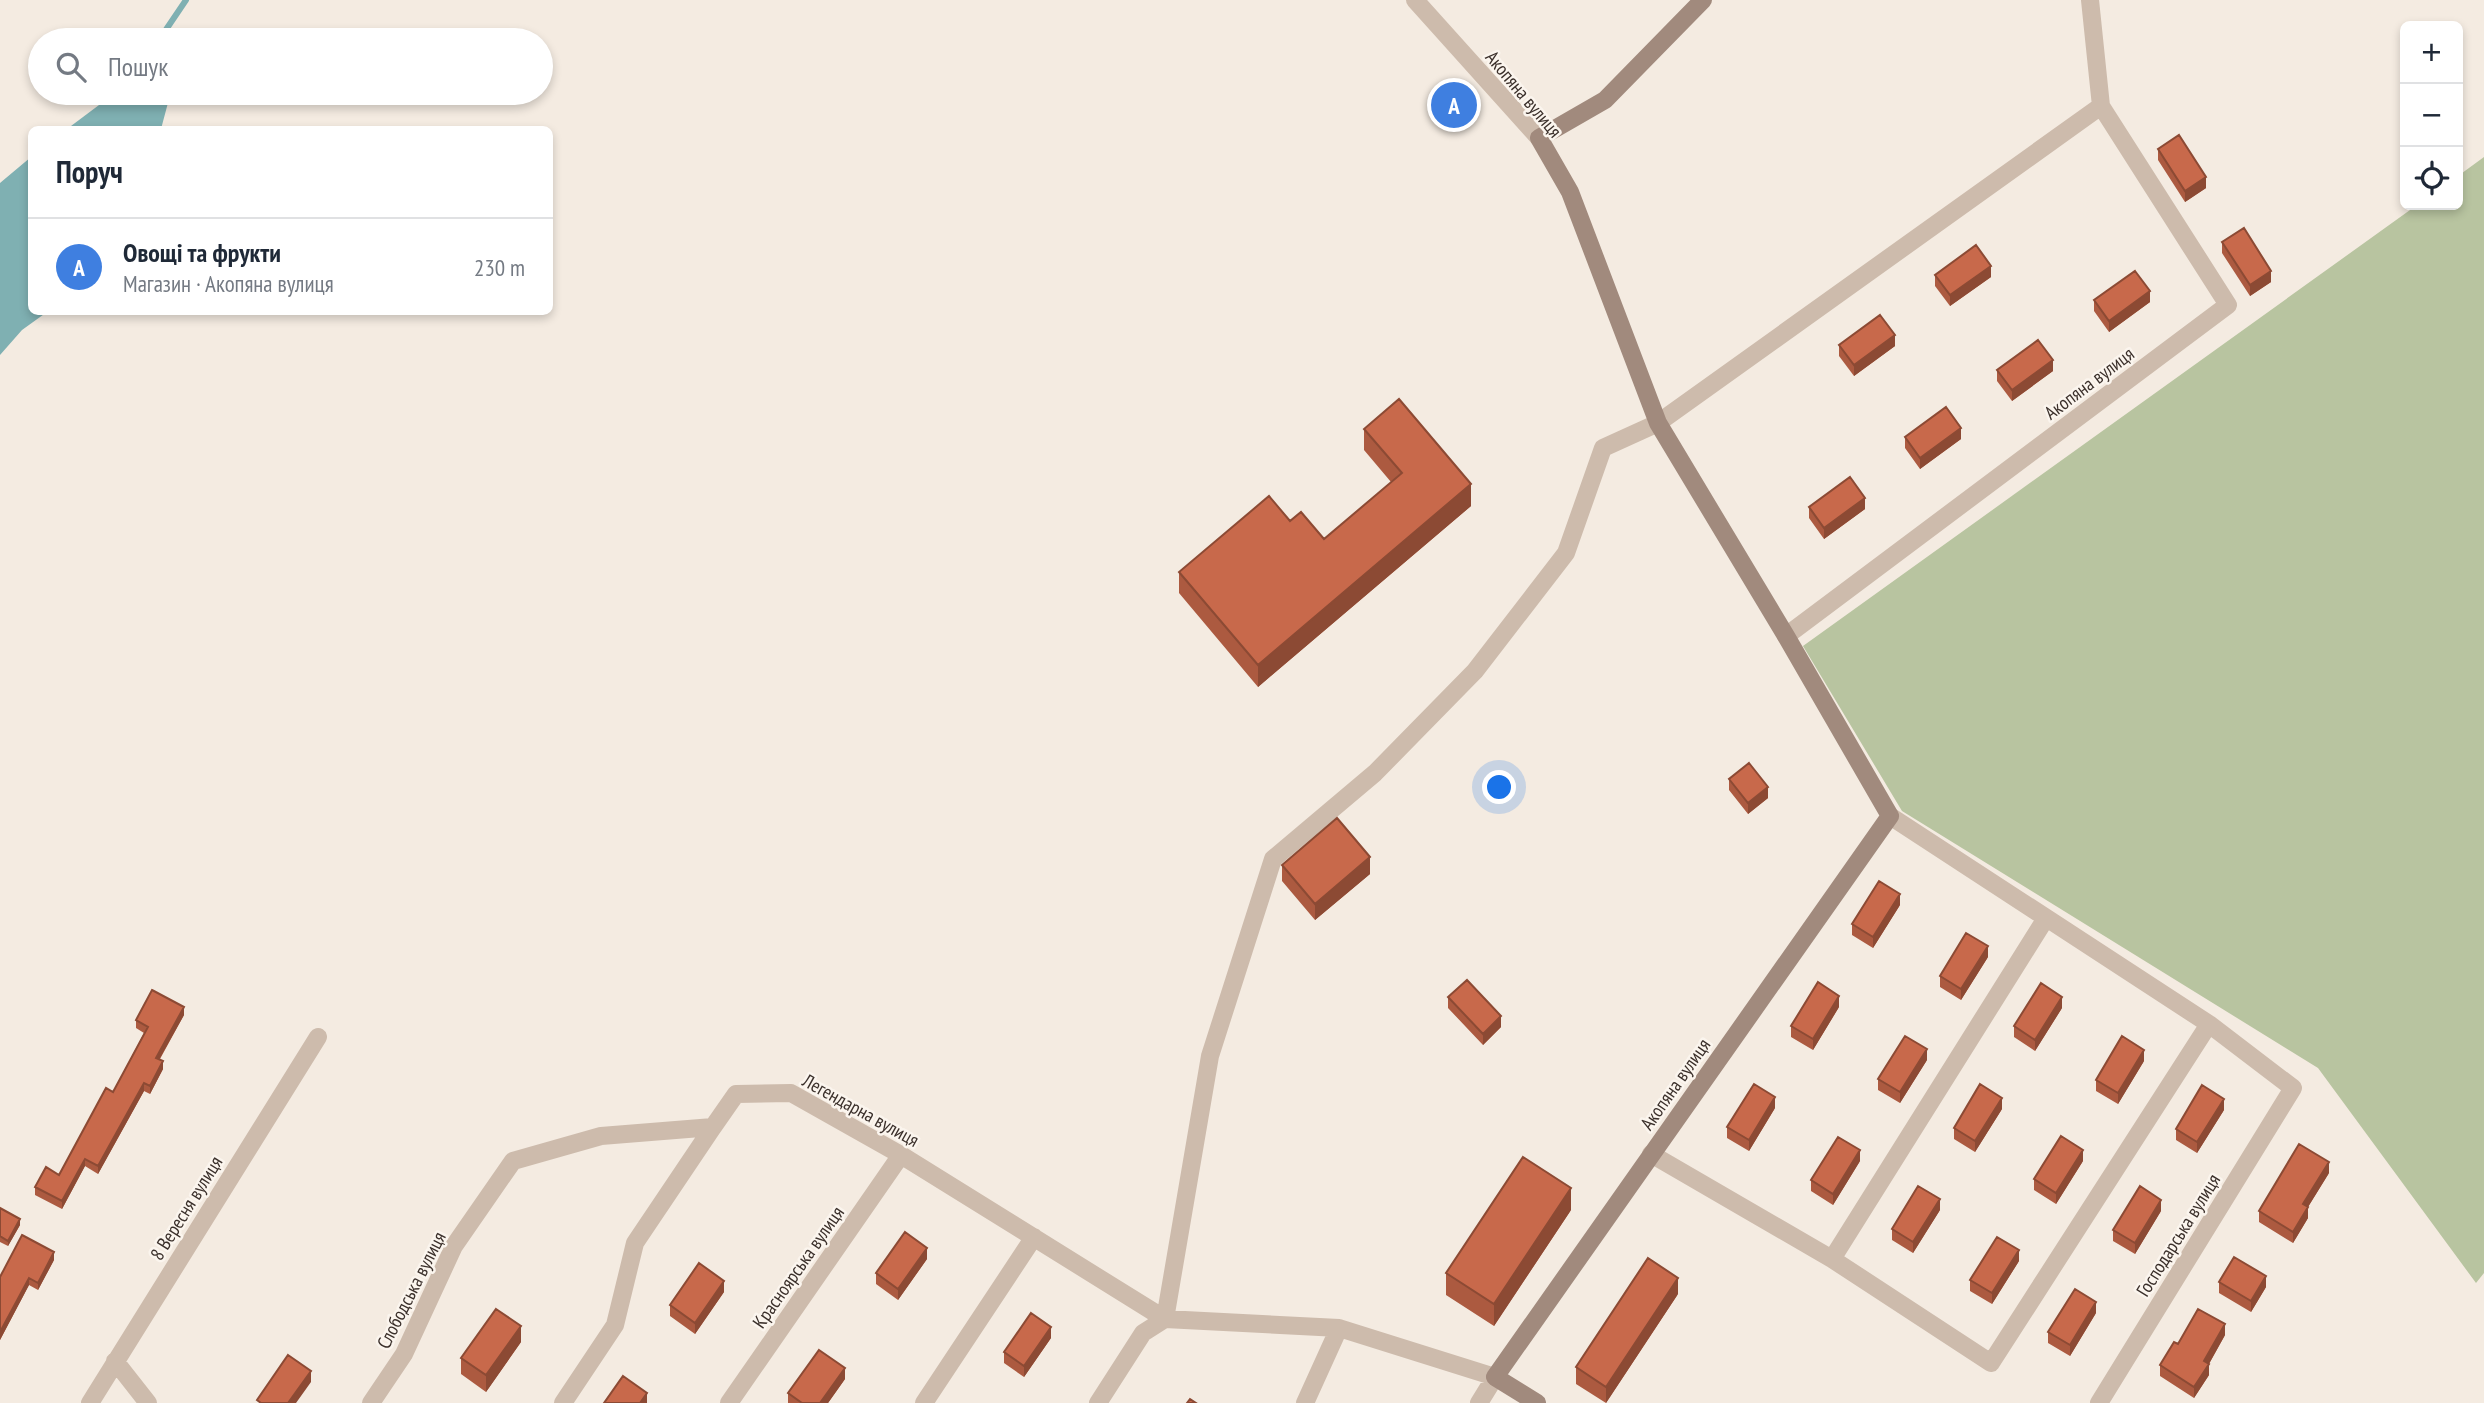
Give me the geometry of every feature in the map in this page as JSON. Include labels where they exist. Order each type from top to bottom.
[{"type":"main road","points":[[1539,138],[1605,100],[1703,0]]},
{"type":"main road","name":"Акопяна вулиця","points":[[1495,1377],[1889,816],[1786,636],[1658,423],[1570,192],[1539,138]]},
{"type":"main road","points":[[1495,1377],[1537,1403]]},
{"type":"street","name":"Акопяна вулиця","points":[[1415,0],[1539,138]]},
{"type":"street","name":"Акопяна вулиця","points":[[1786,636],[2228,305],[2101,106],[2090,0]]},
{"type":"street","points":[[1166,1319],[1210,1056],[1273,859],[1375,773],[1475,671],[1566,552],[1604,448],[1658,423],[2101,106]]},
{"type":"street","name":"Акопяна вулиця","points":[[1889,816],[2209,1024],[2293,1088]]},
{"type":"street","points":[[1832,1259],[2046,918]]},
{"type":"street","points":[[1651,1154],[1832,1259],[1991,1363],[2209,1024]]},
{"type":"street","name":"8 Вересня вулиця","points":[[90,1403],[318,1037]]},
{"type":"street","name":"Господарська вулиця","points":[[2099,1403],[2293,1088]]},
{"type":"street","name":"Легендарна вулиця","points":[[713,1127],[736,1094],[791,1093],[901,1155],[1166,1319]]},
{"type":"street","points":[[563,1403],[615,1325],[635,1243],[713,1127]]},
{"type":"street","name":"Слободська вулиця","points":[[371,1403],[404,1354],[454,1246],[513,1161],[601,1136],[713,1127]]},
{"type":"street","name":"Красноярська вулиця","points":[[729,1403],[901,1155]]},
{"type":"street","points":[[924,1403],[1034,1237]]},
{"type":"street","points":[[1098,1403],[1143,1333],[1166,1319],[1339,1328],[1495,1377],[1479,1403]]},
{"type":"street","points":[[1306,1403],[1339,1328]]},
{"type":"street","points":[[115,1361],[148,1403]]},
{"type":"green space","points":[[2484,157],[2484,1273],[2476,1283],[2318,1068],[1902,811],[1803,646],[2410,210],[2463,210],[2463,172]]},
{"type":"water","points":[[99,105],[167,105],[162,126],[71,126]]},
{"type":"water","points":[[28,160],[28,315],[43,315],[22,330],[0,355],[0,183]]},
{"type":"building","points":[[2179,135],[2206,177],[2185,191],[2158,149]]},
{"type":"building","points":[[2244,228],[2271,271],[2250,285],[2222,242]]},
{"type":"building","points":[[1976,245],[1991,266],[1950,295],[1935,275]]},
{"type":"building","points":[[2135,271],[2150,291],[2109,321],[2094,300]]},
{"type":"building","points":[[1880,315],[1895,335],[1854,365],[1839,345]]},
{"type":"building","points":[[2038,340],[2053,360],[2012,390],[1997,370]]},
{"type":"building","points":[[1399,399],[1471,484],[1258,665],[1179,572],[1269,496],[1290,521],[1301,512],[1324,539],[1402,473],[1364,429]]},
{"type":"building","points":[[1946,407],[1961,428],[1920,458],[1905,437]]},
{"type":"building","points":[[1850,477],[1865,498],[1824,528],[1809,507]]},
{"type":"building","points":[[1749,763],[1768,787],[1748,803],[1729,779]]},
{"type":"building","points":[[1337,818],[1370,857],[1315,904],[1282,865]]},
{"type":"building","points":[[1879,881],[1900,894],[1873,937],[1852,924]]},
{"type":"building","points":[[1966,933],[1988,946],[1961,989],[1940,976]]},
{"type":"building","points":[[1467,980],[1501,1016],[1483,1034],[1448,997]]},
{"type":"building","points":[[1818,982],[1839,996],[1813,1039],[1791,1026]]},
{"type":"building","points":[[2041,983],[2062,997],[2035,1040],[2014,1026]]},
{"type":"building","points":[[152,990],[184,1007],[156,1058],[163,1061],[150,1086],[144,1083],[98,1166],[85,1159],[62,1201],[35,1187],[46,1167],[59,1175],[106,1088],[113,1092],[148,1027],[136,1020]]},
{"type":"building","points":[[1905,1036],[1927,1049],[1900,1092],[1878,1079]]},
{"type":"building","points":[[2122,1036],[2144,1050],[2118,1093],[2096,1080]]},
{"type":"building","points":[[1754,1084],[1775,1097],[1749,1140],[1727,1127]]},
{"type":"building","points":[[1980,1084],[2002,1098],[1975,1141],[1954,1128]]},
{"type":"building","points":[[2202,1085],[2224,1099],[2197,1142],[2176,1129]]},
{"type":"building","points":[[2061,1136],[2083,1150],[2056,1193],[2034,1179]]},
{"type":"building","points":[[1838,1137],[1860,1150],[1833,1194],[1811,1180]]},
{"type":"building","points":[[2299,1144],[2329,1162],[2303,1204],[2308,1207],[2293,1232],[2259,1211]]},
{"type":"building","points":[[1523,1157],[1571,1188],[1494,1304],[1446,1273]]},
{"type":"building","points":[[1918,1186],[1940,1199],[1913,1242],[1892,1229]]},
{"type":"building","points":[[2140,1186],[2161,1200],[2135,1243],[2113,1230]]},
{"type":"building","points":[[0,1208],[20,1219],[8,1241],[0,1236]]},
{"type":"building","points":[[905,1232],[927,1248],[898,1289],[876,1273]]},
{"type":"building","points":[[22,1235],[54,1252],[38,1283],[29,1278],[0,1332],[0,1277]]},
{"type":"building","points":[[1997,1237],[2019,1250],[1992,1293],[1970,1280]]},
{"type":"building","points":[[2234,1257],[2266,1276],[2251,1301],[2219,1282]]},
{"type":"building","points":[[1648,1258],[1678,1278],[1606,1387],[1576,1367]]},
{"type":"building","points":[[699,1263],[724,1281],[695,1323],[670,1305]]},
{"type":"building","points":[[2075,1289],[2096,1302],[2070,1345],[2048,1332]]},
{"type":"building","points":[[496,1309],[521,1326],[486,1375],[461,1358]]},
{"type":"building","points":[[2198,1309],[2225,1324],[2204,1361],[2209,1364],[2194,1387],[2160,1365],[2174,1342],[2178,1344]]},
{"type":"building","points":[[1031,1313],[1051,1327],[1024,1366],[1004,1352]]},
{"type":"building","points":[[819,1350],[845,1368],[820,1403],[802,1403],[788,1393]]},
{"type":"building","points":[[288,1355],[311,1371],[288,1403],[261,1403],[257,1400]]},
{"type":"building","points":[[623,1376],[647,1393],[640,1403],[604,1403]]},
{"type":"waterway","points":[[167,28],[186,0]]},
{"type":"place","name":"Овощі та фрукти","points":[[1454,105]]}]
